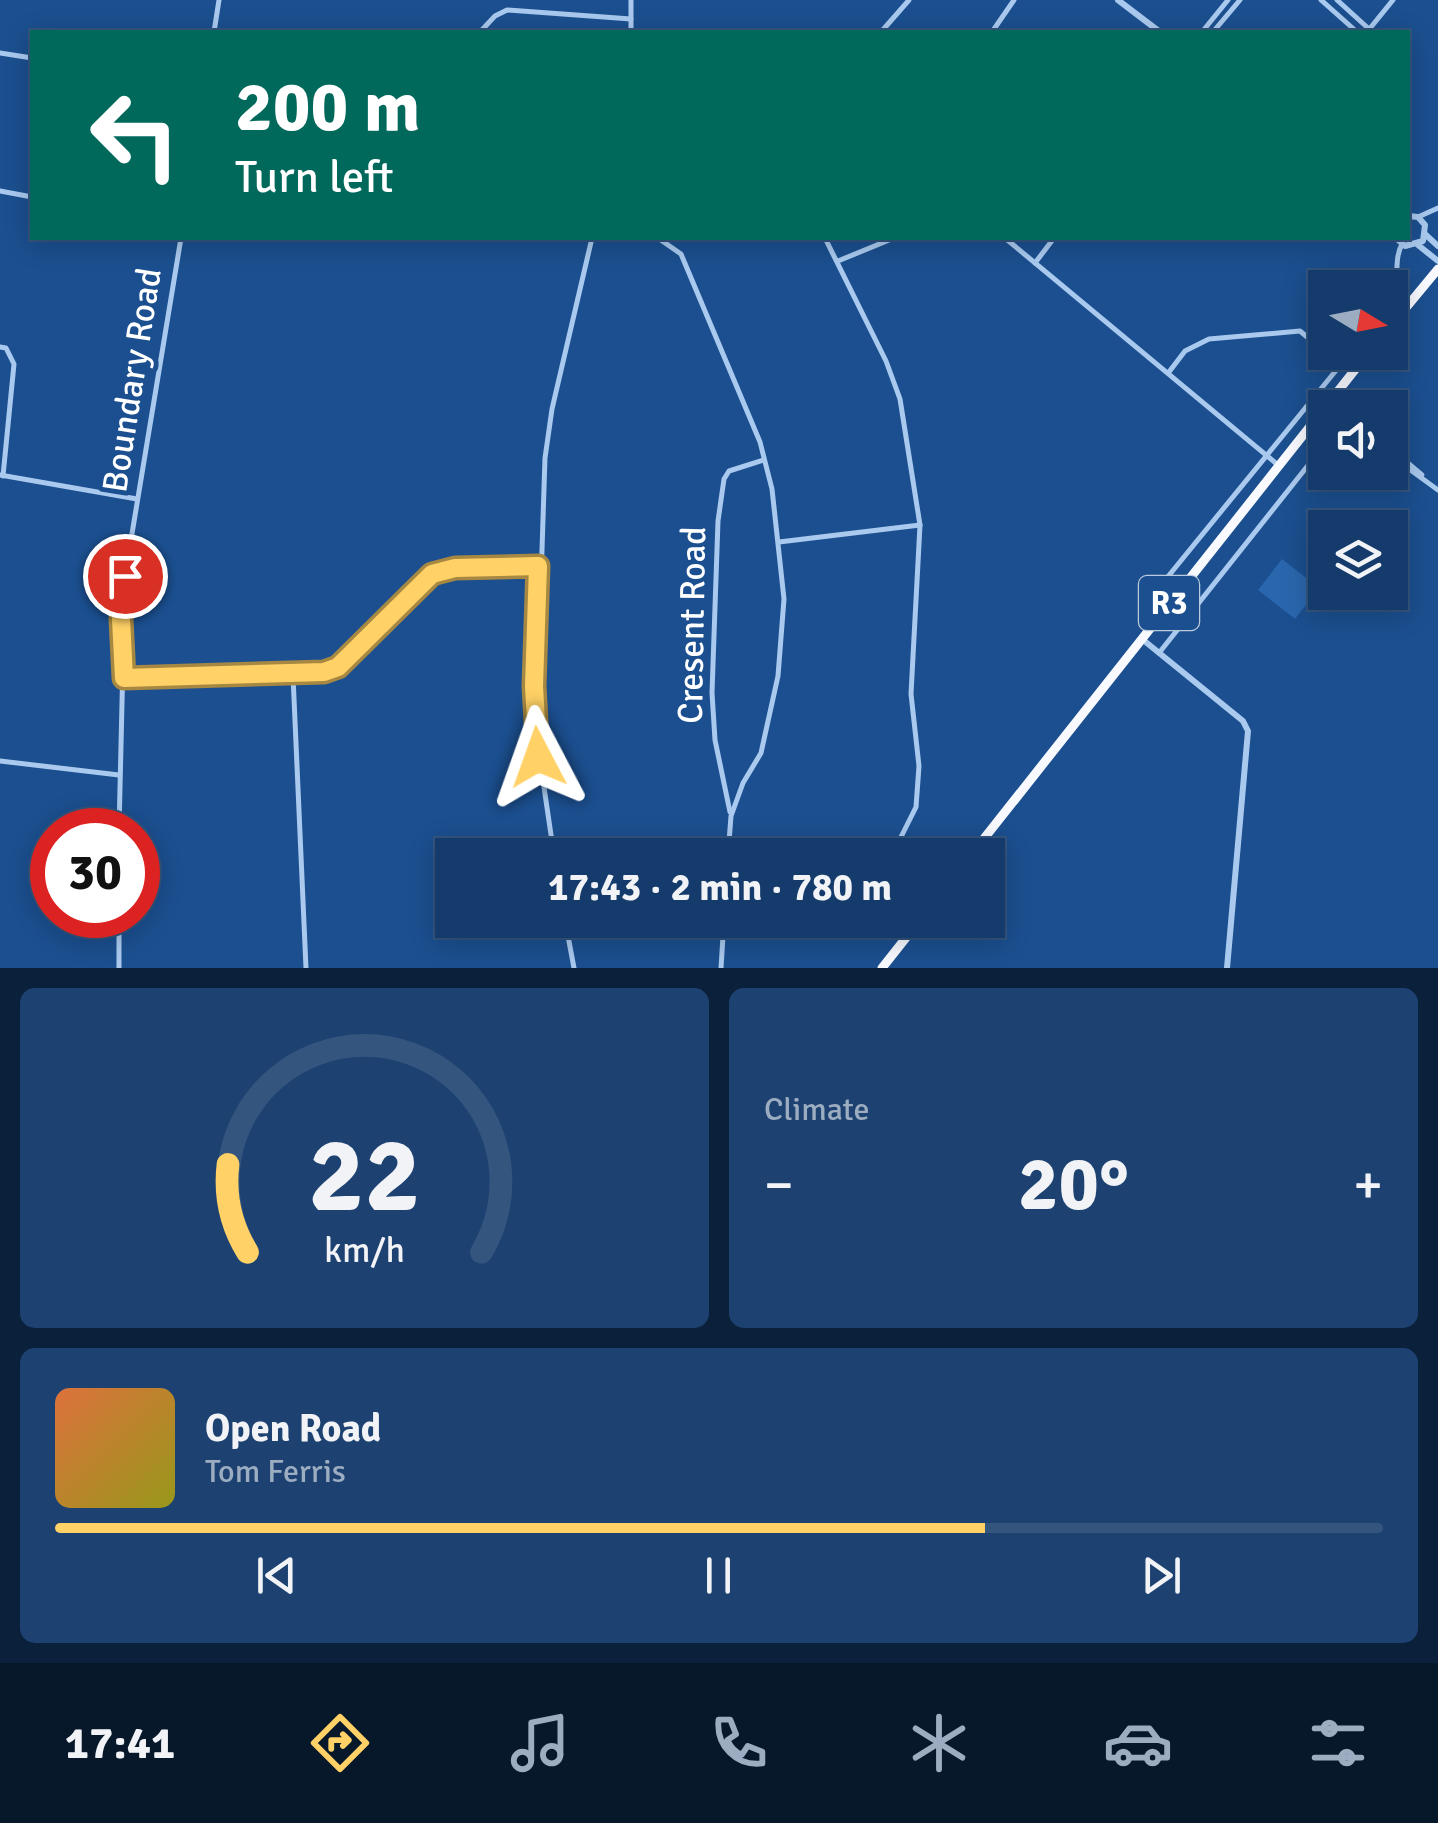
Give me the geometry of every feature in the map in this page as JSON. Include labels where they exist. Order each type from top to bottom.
[{"type":"highway","points":[[1408,305],[1438,269]]},
{"type":"highway","name":"R3","points":[[1338,390],[1354,370]]},
{"type":"highway","name":"R3","points":[[984,838],[1308,428]]},
{"type":"highway","points":[[882,968],[906,938]]},
{"type":"street","points":[[214,30],[219,0]]},
{"type":"street","points":[[630,30],[632,0]]},
{"type":"street","points":[[883,30],[909,0]]},
{"type":"street","points":[[993,30],[1014,0]]},
{"type":"street","points":[[1118,0],[1157,30]]},
{"type":"street","points":[[1204,30],[1228,0]]},
{"type":"street","points":[[1215,30],[1240,0]]},
{"type":"street","points":[[1321,0],[1355,30]]},
{"type":"street","points":[[1337,0],[1367,30]]},
{"type":"street","points":[[1369,30],[1394,0]]},
{"type":"street","points":[[482,30],[507,10],[631,19]]},
{"type":"street","points":[[0,53],[30,58]]},
{"type":"street","points":[[0,191],[30,197]]},
{"type":"street","points":[[1410,216],[1418,217],[1438,208]]},
{"type":"street","points":[[1418,217],[1425,225],[1426,236],[1438,246]]},
{"type":"street","points":[[1418,245],[1426,236]]},
{"type":"street","name":"Boundary Road","points":[[119,808],[124,678],[121,619],[181,240]]},
{"type":"street","points":[[552,838],[536,732],[544,458],[592,240]]},
{"type":"street","points":[[661,240],[681,254],[750,413],[764,460],[778,542],[784,599],[778,676],[761,753],[743,783],[731,816],[729,838]]},
{"type":"street","points":[[826,240],[900,399],[920,525],[912,694],[919,766],[916,806],[900,838]]},
{"type":"street","points":[[838,260],[889,240]]},
{"type":"street","points":[[1006,240],[1278,465]]},
{"type":"street","points":[[1035,263],[1052,240]]},
{"type":"street","points":[[1395,270],[1399,241],[1418,245],[1438,261]]},
{"type":"street","points":[[1168,372],[1185,351],[1209,339],[1300,331],[1308,338]]},
{"type":"street","points":[[0,347],[12,354],[14,364],[2,475],[138,499]]},
{"type":"street","points":[[1172,600],[1164,586],[1166,579],[1337,370]]},
{"type":"street","name":"Cresent Road","points":[[731,816],[714,740],[718,521],[724,479],[730,471],[764,460]]},
{"type":"street","points":[[1159,653],[1308,465]]},
{"type":"street","points":[[1408,466],[1438,490]]},
{"type":"street","points":[[778,542],[920,525]]},
{"type":"street","points":[[124,678],[293,675],[338,667],[432,574],[455,568],[538,566]]},
{"type":"street","points":[[1142,639],[1243,720],[1248,731],[1227,968]]},
{"type":"street","points":[[293,675],[306,968]]},
{"type":"street","points":[[0,761],[119,775]]},
{"type":"street","points":[[119,938],[119,968]]},
{"type":"street","points":[[568,938],[574,968]]},
{"type":"street","points":[[721,968],[723,938]]},
{"type":"building","points":[[1282,559],[1308,579],[1308,602],[1295,619],[1258,590]]},
{"type":"route","points":[[125,576],[121,619],[124,678],[293,675],[338,667],[411,590],[432,574],[455,568],[538,566],[534,686],[538,757]]}]
